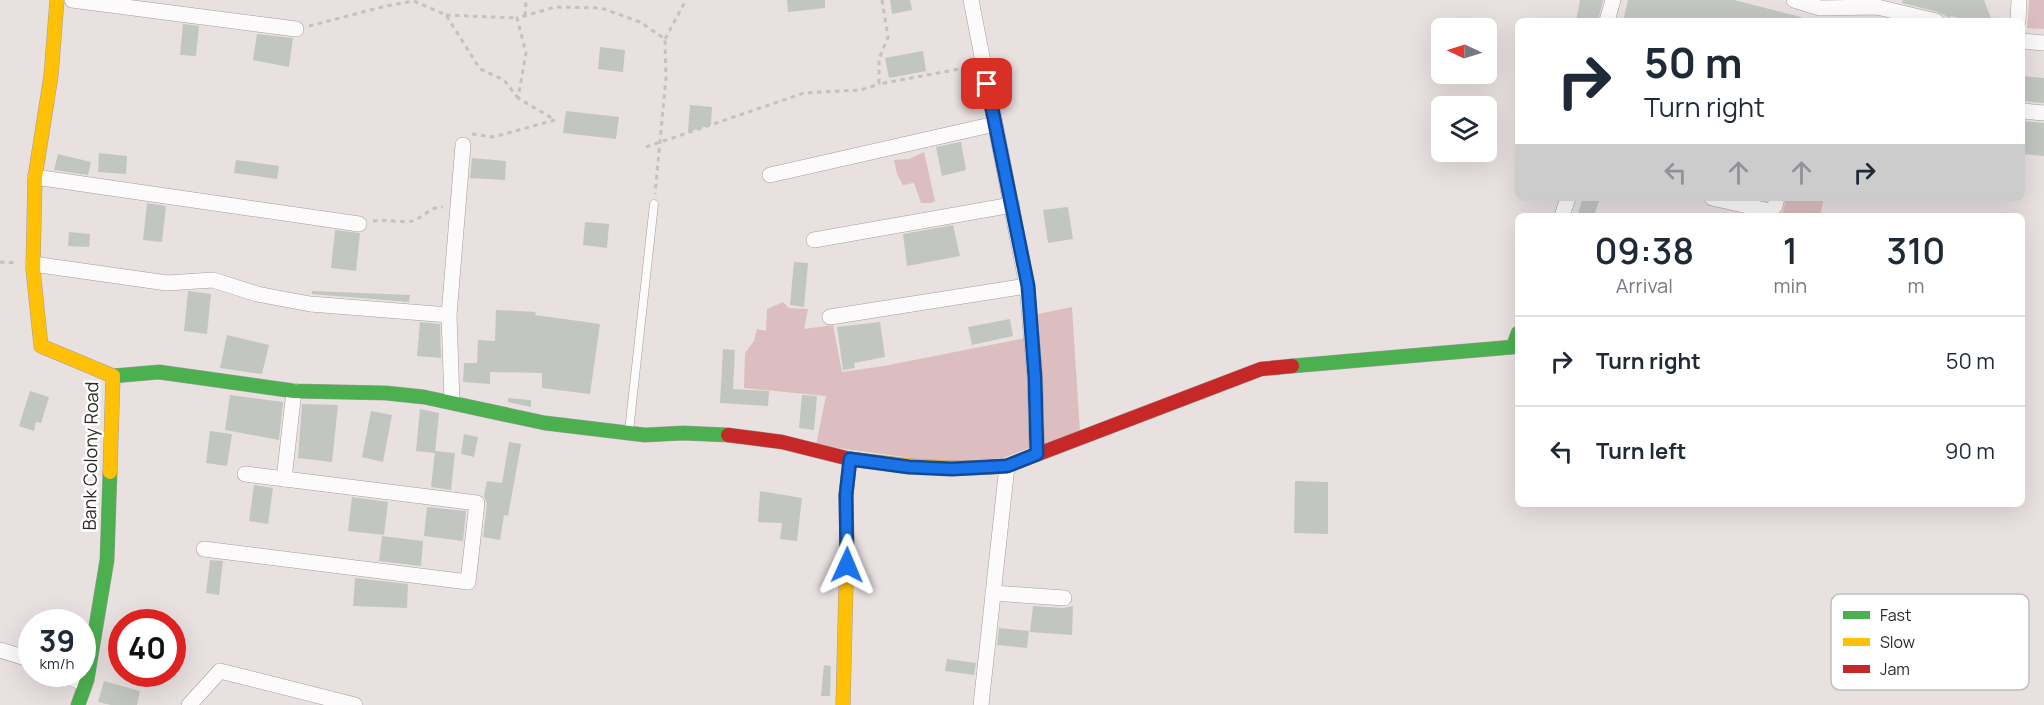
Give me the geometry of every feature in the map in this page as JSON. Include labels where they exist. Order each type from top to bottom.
[{"type":"street","name":"Bank Colony Road","points":[[57,0],[51,76],[35,177],[33,264],[41,346],[113,376],[107,560],[96,622]]},
{"type":"street","points":[[72,0],[296,29]]},
{"type":"street","points":[[971,0],[1028,286],[1035,378],[1037,454]]},
{"type":"street","points":[[1608,18],[1613,0]]},
{"type":"street","points":[[1794,0],[1819,14],[1871,4],[1925,18]]},
{"type":"street","points":[[2018,18],[2019,0]]},
{"type":"street","points":[[2025,32],[2044,35]]},
{"type":"street","points":[[2025,41],[2044,43]]},
{"type":"street","points":[[2025,111],[2044,113]]},
{"type":"street","points":[[770,175],[995,124]]},
{"type":"street","points":[[452,402],[449,315],[463,145]]},
{"type":"street","points":[[35,177],[359,224]]},
{"type":"street","points":[[1725,201],[1770,211],[1773,210],[1776,201]]},
{"type":"street","points":[[814,240],[1012,205]]},
{"type":"street","points":[[33,264],[167,283],[213,280],[257,294],[310,304],[449,315]]},
{"type":"street","points":[[830,317],[1028,286]]},
{"type":"street","points":[[113,376],[159,372],[294,391],[386,393],[452,402],[481,411],[545,423],[628,433],[739,435],[792,444],[850,459],[930,468],[1007,466],[1261,369],[1513,347],[1515,341]]},
{"type":"street","points":[[284,479],[294,391]]},
{"type":"street","points":[[843,705],[848,546],[846,495],[850,459]]},
{"type":"street","points":[[981,705],[1007,466]]},
{"type":"street","points":[[204,549],[468,582],[477,503],[246,474]]},
{"type":"street","points":[[993,593],[1064,598]]},
{"type":"street","points":[[0,650],[18,656]]},
{"type":"street","points":[[189,705],[220,671],[356,705]]},
{"type":"street","name":"Bank Colony Road","points":[[78,705],[84,687]]},
{"type":"lane","points":[[628,433],[654,204]]},
{"type":"path","points":[[525,16],[526,0]]},
{"type":"path","points":[[654,204],[666,78],[665,39],[686,0]]},
{"type":"path","points":[[880,84],[879,58],[888,37],[882,0]]},
{"type":"path","points":[[296,29],[414,1],[446,15],[517,18],[555,7],[601,8],[640,22],[665,39]]},
{"type":"path","points":[[446,15],[480,69],[504,80],[518,98],[555,120],[493,137],[464,134],[463,145]]},
{"type":"path","points":[[517,18],[526,53],[518,98]]},
{"type":"path","points":[[646,147],[804,93],[860,90],[983,64]]},
{"type":"path","points":[[359,224],[385,219],[412,221],[438,207],[458,208]]},
{"type":"shaded area","points":[[2029,0],[2044,0],[2044,29],[2027,28]]},
{"type":"shaded area","points":[[924,152],[935,201],[931,203],[921,203],[914,183],[903,185],[897,174],[894,160],[909,159]]},
{"type":"shaded area","points":[[1785,201],[1823,201],[1821,213],[1783,213]]},
{"type":"shaded area","points":[[783,302],[789,308],[808,309],[804,329],[833,325],[842,372],[1026,338],[1032,447],[1003,458],[948,463],[816,445],[826,396],[744,388],[745,353],[754,341],[757,329],[766,331],[767,309]]},
{"type":"shaded area","points":[[1072,307],[1080,432],[1043,445],[1033,315]]},
{"type":"building","points":[[787,0],[825,0],[825,8],[788,12]]},
{"type":"building","points":[[890,0],[910,0],[912,10],[892,14]]},
{"type":"building","points":[[1580,0],[1603,0],[1599,18],[1577,18]]},
{"type":"building","points":[[1628,0],[1734,0],[1801,17],[1801,18],[1624,18]]},
{"type":"building","points":[[1903,0],[1984,0],[1991,18],[1951,16],[1950,18],[1938,12],[1902,3]]},
{"type":"building","points":[[183,24],[199,26],[196,56],[180,55]]},
{"type":"building","points":[[257,34],[293,38],[289,67],[253,60]]},
{"type":"building","points":[[600,47],[625,50],[623,72],[598,69]]},
{"type":"building","points":[[923,51],[926,71],[889,78],[885,58]]},
{"type":"building","points":[[2025,76],[2044,78],[2044,103],[2025,101]]},
{"type":"building","points":[[690,105],[712,107],[711,125],[688,132]]},
{"type":"building","points":[[566,111],[619,117],[616,139],[563,133]]},
{"type":"building","points":[[2025,121],[2044,123],[2044,156],[2025,154]]},
{"type":"building","points":[[961,142],[966,170],[942,176],[936,147]]},
{"type":"building","points":[[99,153],[127,156],[126,174],[98,172]]},
{"type":"building","points":[[58,154],[91,162],[88,175],[54,170]]},
{"type":"building","points":[[472,158],[506,161],[505,180],[470,178]]},
{"type":"building","points":[[236,160],[279,166],[277,179],[234,173]]},
{"type":"building","points":[[1582,201],[1599,201],[1595,213],[1578,213]]},
{"type":"building","points":[[147,203],[166,206],[162,242],[143,240]]},
{"type":"building","points":[[1068,207],[1073,239],[1048,243],[1043,210]]},
{"type":"building","points":[[585,222],[609,224],[607,248],[583,245]]},
{"type":"building","points":[[953,225],[960,256],[907,266],[903,234]]},
{"type":"building","points":[[335,230],[360,233],[356,271],[331,268]]},
{"type":"building","points":[[69,232],[90,234],[89,247],[68,246]]},
{"type":"building","points":[[794,262],[808,263],[804,307],[790,305]]},
{"type":"building","points":[[188,291],[211,294],[207,334],[184,331]]},
{"type":"building","points":[[312,291],[410,295],[409,302],[312,294]]},
{"type":"building","points":[[496,310],[536,312],[535,315],[600,324],[590,394],[542,388],[542,373],[490,372],[490,384],[463,382],[464,363],[477,363],[478,340],[495,341]]},
{"type":"building","points":[[1010,319],[1013,336],[972,345],[968,327]]},
{"type":"building","points":[[420,322],[440,324],[441,358],[417,356]]},
{"type":"building","points":[[880,322],[885,357],[854,363],[855,368],[843,370],[837,327]]},
{"type":"building","points":[[227,335],[269,345],[262,374],[220,368]]},
{"type":"building","points":[[723,349],[735,350],[733,389],[769,391],[768,406],[720,403]]},
{"type":"building","points":[[30,391],[49,397],[41,423],[36,422],[34,431],[19,426]]},
{"type":"building","points":[[230,395],[283,402],[279,440],[225,430]]},
{"type":"building","points":[[802,395],[817,396],[814,430],[799,428]]},
{"type":"building","points":[[508,398],[531,400],[531,407],[508,402]]},
{"type":"building","points":[[302,404],[338,405],[332,462],[298,458]]},
{"type":"building","points":[[420,409],[439,413],[435,453],[416,451]]},
{"type":"building","points":[[371,411],[392,415],[383,462],[362,457]]},
{"type":"building","points":[[210,431],[232,434],[227,466],[206,463]]},
{"type":"building","points":[[464,434],[478,437],[474,457],[461,454]]},
{"type":"building","points":[[509,442],[521,444],[508,516],[504,515],[500,540],[483,537],[487,504],[484,496],[487,481],[502,483]]},
{"type":"building","points":[[435,451],[455,453],[451,490],[431,487]]},
{"type":"building","points":[[1295,481],[1328,482],[1328,534],[1294,533]]},
{"type":"building","points":[[254,485],[273,488],[268,524],[249,521]]},
{"type":"building","points":[[760,491],[802,498],[797,541],[780,539],[782,523],[758,522]]},
{"type":"building","points":[[352,497],[388,502],[384,535],[348,531]]},
{"type":"building","points":[[427,507],[466,511],[463,541],[424,536]]},
{"type":"building","points":[[382,536],[423,541],[421,566],[379,561]]},
{"type":"building","points":[[210,560],[223,561],[219,595],[206,593]]},
{"type":"building","points":[[355,578],[408,584],[407,608],[353,606]]},
{"type":"building","points":[[1033,606],[1063,608],[1073,606],[1072,635],[1030,632]]},
{"type":"building","points":[[999,628],[1029,631],[1027,648],[997,645]]},
{"type":"building","points":[[947,659],[976,663],[974,675],[945,671]]},
{"type":"building","points":[[824,665],[831,666],[830,696],[821,696]]},
{"type":"building","points":[[104,681],[108,682],[108,687],[126,687],[140,691],[137,705],[111,705],[98,702]]},
{"type":"traffic: fast","points":[[1292,366],[1513,347],[1515,341]]},
{"type":"traffic: fast","points":[[113,376],[159,372],[294,391],[386,393],[424,397],[545,423],[645,435],[683,433],[728,435]]},
{"type":"traffic: fast","points":[[78,705],[87,680],[107,560],[110,472]]},
{"type":"traffic: slow","points":[[57,0],[51,76],[35,177],[33,269],[41,346],[113,376],[110,472]]},
{"type":"traffic: slow","points":[[843,705],[846,495],[850,459],[902,465],[990,467]]},
{"type":"traffic: jam","points":[[990,467],[1007,466],[1261,369],[1292,366]]},
{"type":"traffic: jam","points":[[728,435],[782,442],[850,459]]},
{"type":"route","points":[[847,565],[846,495],[850,459],[909,467],[952,469],[1007,466],[1037,454],[1035,378],[1028,286],[987,84]]}]
